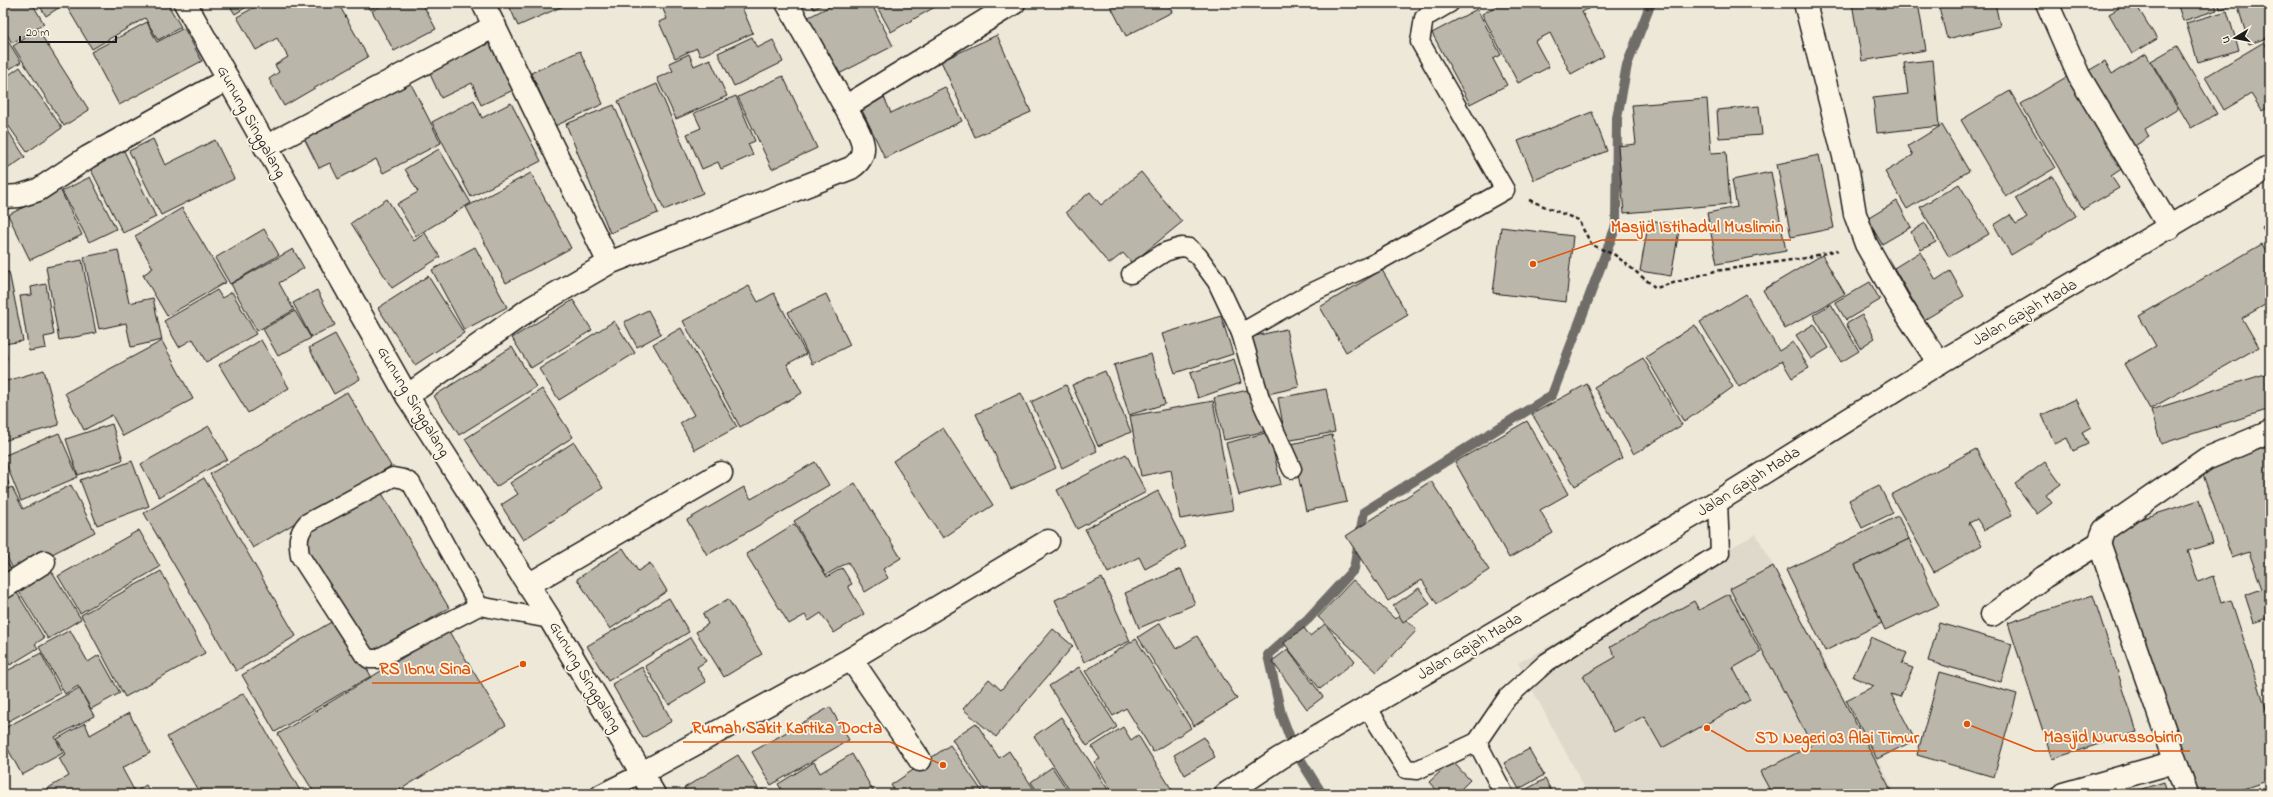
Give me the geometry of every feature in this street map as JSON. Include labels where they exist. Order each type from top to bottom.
[{"type":"street","name":"Gunung Singgalang","points":[[185,3],[406,396],[550,619],[654,794]]},
{"type":"street","points":[[483,3],[609,263]]},
{"type":"street","points":[[406,396],[531,308],[609,263],[851,168],[860,162],[864,153],[863,142],[787,3]]},
{"type":"street","points":[[845,107],[1014,3]]},
{"type":"street","points":[[1804,3],[1848,172],[1855,214],[1866,244],[1900,304],[1939,363]]},
{"type":"street","points":[[2047,3],[2079,76],[2170,228]]},
{"type":"street","points":[[265,147],[495,26]]},
{"type":"street","points":[[3,197],[19,196],[38,190],[88,157],[228,79]]},
{"type":"street","name":"Jalan Gajah Mada","points":[[1226,794],[1280,758],[1718,501],[1939,363],[2170,228],[2270,167]]},
{"type":"street","points":[[1992,615],[2044,577],[2099,543],[2104,530],[2206,459],[2270,432]]},
{"type":"street","points":[[528,585],[721,474]]},
{"type":"street","points":[[642,773],[851,660],[1048,541]]},
{"type":"street","points":[[2099,543],[2187,794]]},
{"type":"street","points":[[3,588],[44,562]]},
{"type":"street","points":[[851,660],[920,760]]},
{"type":"street","points":[[2063,794],[2175,762]]},
{"type":"lane","points":[[1241,333],[1309,294],[1377,262],[1505,190],[1420,42],[1424,18],[1450,3]]},
{"type":"lane","points":[[1131,274],[1165,252],[1181,247],[1189,248],[1198,256],[1217,282],[1241,333],[1260,398],[1292,469]]},
{"type":"lane","points":[[480,606],[411,483],[404,479],[393,477],[307,523],[300,531],[297,541],[300,556],[364,655],[369,659],[377,659],[480,606],[550,619]]},
{"type":"lane","points":[[1367,707],[1406,769],[1417,770],[1477,742],[1507,698],[1547,662],[1720,553],[1718,501]]},
{"type":"lane","points":[[1477,742],[1504,794]]},
{"type":"lane","points":[[600,794],[642,773]]},
{"type":"path","points":[[1505,190],[1578,220],[1592,245],[1616,255],[1656,288],[1715,271],[1805,258],[1866,244]]},
{"type":"shaded area","points":[[1756,534],[1896,794],[1588,794],[1518,663]]},
{"type":"building","points":[[3,3],[32,3],[44,24],[12,43],[3,28]]},
{"type":"building","points":[[38,3],[66,3],[46,16]]},
{"type":"building","points":[[73,3],[167,3],[181,27],[158,40],[145,18],[92,49],[67,7]]},
{"type":"building","points":[[228,3],[253,3],[235,14]]},
{"type":"building","points":[[262,3],[338,3],[368,57],[284,106],[269,79],[279,72],[275,65],[288,57],[277,38],[256,50],[237,17]]},
{"type":"building","points":[[365,3],[381,3],[370,10]]},
{"type":"building","points":[[386,3],[422,3],[436,29],[394,51],[372,11]]},
{"type":"building","points":[[508,3],[570,3],[518,26]]},
{"type":"building","points":[[740,3],[753,33],[700,56],[697,48],[675,58],[659,22],[667,19],[661,4]]},
{"type":"building","points":[[810,3],[825,3],[814,9]]},
{"type":"building","points":[[836,3],[871,3],[893,46],[837,75],[807,18]]},
{"type":"building","points":[[875,3],[940,3],[940,4],[891,32]]},
{"type":"building","points":[[1109,3],[1168,3],[1172,12],[1126,36]]},
{"type":"building","points":[[1502,3],[1599,3],[1582,12],[1604,56],[1571,74],[1550,33],[1535,41],[1549,67],[1518,83],[1482,14]]},
{"type":"building","points":[[1852,3],[1918,3],[1926,50],[1862,61]]},
{"type":"building","points":[[1938,3],[1995,3],[2000,26],[1947,39]]},
{"type":"building","points":[[2127,3],[2135,3],[2157,39],[2132,54],[2109,14]]},
{"type":"building","points":[[2177,3],[2215,3],[2217,10],[2183,21]]},
{"type":"building","points":[[2218,3],[2239,3],[2220,9]]},
{"type":"building","points":[[2250,3],[2270,3],[2270,37],[2249,44],[2238,7]]},
{"type":"building","points":[[1477,9],[1501,55],[1493,59],[1507,85],[1470,104],[1432,33]]},
{"type":"building","points":[[2227,11],[2239,50],[2198,62],[2186,23]]},
{"type":"building","points":[[147,22],[157,42],[184,28],[202,61],[119,105],[91,52]]},
{"type":"building","points":[[38,30],[89,110],[64,126],[13,46]]},
{"type":"building","points":[[3,33],[21,62],[3,73]]},
{"type":"building","points":[[997,35],[1031,112],[975,137],[941,61]]},
{"type":"building","points":[[752,37],[757,48],[773,40],[783,62],[734,86],[718,53]]},
{"type":"building","points":[[498,39],[520,87],[481,105],[472,83],[441,98],[429,72]]},
{"type":"building","points":[[2264,42],[2270,52],[2270,106],[2262,111],[2251,94],[2224,110],[2205,77]]},
{"type":"building","points":[[2177,46],[2217,114],[2191,128],[2151,61]]},
{"type":"building","points":[[580,51],[603,104],[555,126],[531,73]]},
{"type":"building","points":[[689,54],[694,66],[710,59],[727,96],[676,119],[657,78],[673,71],[669,63]]},
{"type":"building","points":[[2146,54],[2178,109],[2145,129],[2149,137],[2128,150],[2083,74],[2105,61],[2112,74]]},
{"type":"building","points":[[1933,60],[1939,126],[1877,133],[1873,98],[1908,94],[1904,63]]},
{"type":"building","points":[[20,67],[62,128],[27,152],[3,118],[3,79]]},
{"type":"building","points":[[783,76],[817,148],[772,169],[738,97]]},
{"type":"building","points":[[2068,76],[2123,168],[2111,176],[2119,188],[2083,209],[2021,104]]},
{"type":"building","points":[[410,82],[441,143],[383,173],[376,159],[338,179],[330,163],[319,168],[304,138]]},
{"type":"building","points":[[657,84],[703,193],[664,210],[618,101]]},
{"type":"building","points":[[945,87],[962,121],[885,158],[861,108],[884,97],[891,113]]},
{"type":"building","points":[[2010,91],[2055,168],[2006,197],[1961,120]]},
{"type":"building","points":[[736,96],[755,141],[748,144],[753,155],[721,169],[718,162],[702,169],[687,134],[701,128],[694,113]]},
{"type":"building","points":[[1707,99],[1711,153],[1726,152],[1730,204],[1624,213],[1618,146],[1636,144],[1632,105]]},
{"type":"building","points":[[474,100],[482,118],[511,103],[541,161],[471,197],[432,122]]},
{"type":"building","points":[[614,105],[658,213],[610,233],[566,124]]},
{"type":"building","points":[[1759,106],[1762,135],[1719,138],[1717,110]]},
{"type":"building","points":[[1592,112],[1607,151],[1534,180],[1518,141]]},
{"type":"building","points":[[3,123],[25,157],[3,172]]},
{"type":"building","points":[[1942,125],[1969,171],[1907,209],[1885,172],[1913,155],[1908,146]]},
{"type":"building","points":[[153,139],[165,165],[215,140],[234,179],[161,215],[129,151]]},
{"type":"building","points":[[123,149],[156,217],[123,233],[89,166]]},
{"type":"building","points":[[439,149],[471,203],[416,236],[397,204],[418,192],[405,169]]},
{"type":"building","points":[[1819,155],[1834,228],[1791,237],[1777,164]]},
{"type":"building","points":[[1141,172],[1182,222],[1132,263],[1123,253],[1109,264],[1066,212],[1090,192],[1101,205]]},
{"type":"building","points":[[1771,172],[1786,251],[1717,264],[1707,213],[1737,207],[1732,180]]},
{"type":"building","points":[[531,173],[571,248],[506,283],[466,207]]},
{"type":"building","points":[[2053,176],[2076,216],[2011,255],[1994,225],[2010,215],[2016,224],[2027,218],[2015,198]]},
{"type":"building","points":[[90,177],[116,229],[89,242],[62,191]]},
{"type":"building","points":[[1959,184],[1989,234],[1949,257],[1920,207]]},
{"type":"building","points":[[60,189],[82,235],[30,260],[8,215]]},
{"type":"building","points":[[387,199],[414,241],[425,233],[440,257],[392,288],[351,223]]},
{"type":"building","points":[[1897,201],[1911,227],[1882,244],[1867,219]]},
{"type":"building","points":[[182,208],[226,282],[167,316],[143,275],[153,268],[135,236]]},
{"type":"building","points":[[1649,220],[1680,225],[1671,276],[1640,271]]},
{"type":"building","points":[[2270,222],[2270,241],[2262,227]]},
{"type":"building","points":[[1925,223],[1936,242],[1921,250],[1911,232]]},
{"type":"building","points":[[1501,227],[1573,236],[1566,302],[1493,293]]},
{"type":"building","points":[[264,229],[279,255],[230,284],[215,258]]},
{"type":"building","points":[[2262,244],[2270,258],[2270,302],[2242,318],[2259,347],[2150,409],[2124,364],[2156,346],[2139,316]]},
{"type":"building","points":[[475,247],[507,307],[464,330],[432,270]]},
{"type":"building","points":[[293,249],[304,268],[279,283],[294,310],[257,331],[231,284]]},
{"type":"building","points":[[118,250],[129,303],[153,298],[162,340],[131,347],[126,323],[99,329],[84,257]]},
{"type":"building","points":[[1920,252],[1936,280],[1950,271],[1964,296],[1924,320],[1894,268]]},
{"type":"building","points":[[1822,255],[1845,294],[1785,329],[1763,290]]},
{"type":"building","points":[[82,260],[96,333],[59,340],[46,267]]},
{"type":"building","points":[[1382,270],[1408,315],[1346,352],[1320,307]]},
{"type":"building","points":[[9,272],[23,341],[4,344],[7,359],[3,359],[3,273]]},
{"type":"building","points":[[428,276],[464,333],[415,365],[378,308]]},
{"type":"building","points":[[1870,282],[1880,300],[1846,320],[1835,302]]},
{"type":"building","points":[[46,284],[54,335],[44,337],[46,348],[29,351],[20,296],[32,295],[31,287]]},
{"type":"building","points":[[749,286],[758,302],[774,293],[806,354],[787,364],[802,393],[740,427],[683,321]]},
{"type":"building","points":[[217,290],[222,298],[232,292],[256,334],[206,362],[193,339],[179,347],[164,321]]},
{"type":"building","points":[[317,290],[335,325],[311,337],[293,303]]},
{"type":"building","points":[[826,294],[850,345],[812,364],[788,312]]},
{"type":"building","points":[[1746,294],[1779,351],[1793,342],[1809,368],[1792,378],[1782,361],[1739,387],[1700,322]]},
{"type":"building","points":[[573,300],[592,330],[531,368],[512,338]]},
{"type":"building","points":[[1831,304],[1859,351],[1841,362],[1813,315]]},
{"type":"building","points":[[648,310],[661,334],[637,347],[624,322]]},
{"type":"building","points":[[295,311],[311,338],[278,356],[263,329]]},
{"type":"building","points":[[1862,315],[1875,338],[1860,348],[1846,324]]},
{"type":"building","points":[[1221,316],[1233,354],[1175,373],[1162,334]]},
{"type":"building","points":[[614,321],[635,353],[559,400],[539,369]]},
{"type":"building","points":[[1814,324],[1829,348],[1811,359],[1796,335]]},
{"type":"building","points":[[1695,325],[1733,387],[1684,422],[1646,357]]},
{"type":"building","points":[[681,328],[737,427],[695,450],[680,423],[694,415],[653,344]]},
{"type":"building","points":[[1286,329],[1299,387],[1259,396],[1246,338]]},
{"type":"building","points":[[335,334],[360,379],[334,394],[309,348]]},
{"type":"building","points":[[261,340],[289,388],[248,413],[219,365]]},
{"type":"building","points":[[162,341],[193,399],[123,436],[112,415],[84,430],[65,393]]},
{"type":"building","points":[[512,347],[536,387],[459,435],[434,396]]},
{"type":"building","points":[[1151,354],[1165,404],[1129,415],[1114,365]]},
{"type":"building","points":[[1643,358],[1682,425],[1634,454],[1594,387]]},
{"type":"building","points":[[1234,359],[1241,383],[1198,398],[1190,373]]},
{"type":"building","points":[[44,370],[59,425],[3,441],[3,382]]},
{"type":"building","points":[[1105,371],[1131,432],[1098,446],[1072,385]]},
{"type":"building","points":[[2268,373],[2270,381],[2270,409],[2161,444],[2151,410]]},
{"type":"building","points":[[1587,384],[1622,458],[1575,486],[1532,414]]},
{"type":"building","points":[[1066,385],[1097,451],[1062,468],[1031,402]]},
{"type":"building","points":[[1256,388],[1267,431],[1224,440],[1214,398]]},
{"type":"building","points":[[542,389],[573,437],[496,487],[465,439]]},
{"type":"building","points":[[1326,389],[1335,432],[1286,441],[1278,398]]},
{"type":"building","points":[[347,392],[391,466],[253,548],[210,474]]},
{"type":"building","points":[[1021,393],[1056,468],[1011,489],[976,414]]},
{"type":"building","points":[[2076,399],[2091,427],[2082,432],[2088,444],[2073,451],[2067,438],[2055,444],[2042,415]]},
{"type":"building","points":[[1213,401],[1233,510],[1180,519],[1171,470],[1141,476],[1130,416]]},
{"type":"building","points":[[1527,421],[1568,494],[1540,510],[1553,533],[1509,558],[1455,462]]},
{"type":"building","points":[[112,424],[123,460],[78,475],[66,439]]},
{"type":"building","points":[[209,426],[227,459],[159,497],[141,464]]},
{"type":"building","points":[[943,428],[993,505],[943,538],[893,461]]},
{"type":"building","points":[[1269,432],[1281,484],[1239,495],[1226,443]]},
{"type":"building","points":[[59,433],[78,477],[21,501],[3,456]]},
{"type":"building","points":[[1332,435],[1347,502],[1306,511],[1291,444]]},
{"type":"building","points":[[574,442],[603,488],[523,540],[501,505],[518,494],[510,483]]},
{"type":"building","points":[[2270,446],[2270,619],[2269,617],[2254,623],[2245,595],[2262,589],[2249,552],[2232,558],[2201,469]]},
{"type":"building","points":[[1976,449],[2012,515],[1984,530],[1977,519],[1969,523],[1982,545],[1934,572],[1891,495]]},
{"type":"building","points":[[1126,454],[1146,492],[1077,529],[1057,490]]},
{"type":"building","points":[[132,461],[149,506],[97,525],[80,480]]},
{"type":"building","points":[[815,462],[829,485],[707,555],[687,520],[744,487],[751,499]]},
{"type":"building","points":[[2045,462],[2061,484],[2046,495],[2052,503],[2037,514],[2015,484]]},
{"type":"building","points":[[3,469],[9,484],[3,486]]},
{"type":"building","points":[[204,478],[296,636],[236,671],[144,513]]},
{"type":"building","points":[[1431,481],[1489,570],[1437,604],[1422,580],[1388,601],[1346,536]]},
{"type":"building","points":[[855,483],[901,558],[883,569],[888,578],[865,592],[848,562],[826,575],[794,521]]},
{"type":"building","points":[[71,485],[95,532],[15,573],[3,549],[3,491],[12,487],[23,509]]},
{"type":"building","points":[[1879,485],[1893,513],[1862,528],[1849,500]]},
{"type":"building","points":[[380,490],[449,608],[369,656],[300,538]]},
{"type":"building","points":[[1158,491],[1186,547],[1145,569],[1139,557],[1108,573],[1085,529]]},
{"type":"building","points":[[2199,500],[2213,543],[2188,551],[2198,582],[2213,576],[2221,603],[2231,600],[2270,721],[2270,780],[2228,794],[2192,794],[2107,530]]},
{"type":"building","points":[[1898,516],[1909,539],[1855,565],[1882,623],[1825,651],[1786,570]]},
{"type":"building","points":[[794,524],[827,577],[842,568],[852,584],[848,586],[864,614],[834,633],[821,613],[809,621],[805,615],[789,624],[746,554]]},
{"type":"building","points":[[139,530],[160,567],[80,613],[58,576]]},
{"type":"building","points":[[1909,539],[1939,605],[1885,630],[1855,565]]},
{"type":"building","points":[[623,548],[638,571],[650,563],[667,591],[610,629],[577,579]]},
{"type":"building","points":[[3,553],[14,576],[3,581]]},
{"type":"building","points":[[48,565],[81,619],[48,639],[15,585]]},
{"type":"building","points":[[1773,566],[1893,794],[1772,794],[1760,772],[1812,745],[1730,589]]},
{"type":"building","points":[[1181,569],[1195,604],[1139,628],[1125,593]]},
{"type":"building","points":[[161,571],[205,653],[125,697],[81,615]]},
{"type":"building","points":[[1102,578],[1130,641],[1084,662],[1055,600]]},
{"type":"building","points":[[1353,580],[1395,619],[1400,614],[1417,630],[1377,672],[1318,617]]},
{"type":"building","points":[[13,586],[44,638],[35,644],[38,648],[10,665],[3,654],[3,592]]},
{"type":"building","points":[[1419,588],[1430,604],[1403,622],[1393,606]]},
{"type":"building","points":[[1729,594],[1761,652],[1733,668],[1750,700],[1662,748],[1644,716],[1614,732],[1583,676],[1616,657],[1610,647],[1694,601],[1699,610]]},
{"type":"building","points":[[2093,595],[2137,732],[2052,759],[2008,623]]},
{"type":"building","points":[[669,598],[689,632],[608,681],[587,646]]},
{"type":"building","points":[[728,599],[762,654],[724,677],[696,632],[708,624],[703,614]]},
{"type":"building","points":[[338,618],[371,676],[275,732],[242,675]]},
{"type":"building","points":[[1160,623],[1176,649],[1197,636],[1237,699],[1194,726],[1138,637]]},
{"type":"building","points":[[1939,623],[2012,644],[2001,682],[1928,661]]},
{"type":"building","points":[[1325,624],[1355,661],[1320,689],[1284,643],[1304,628],[1310,636]]},
{"type":"building","points":[[1053,629],[1073,646],[996,737],[963,709],[989,679],[1001,690]]},
{"type":"building","points":[[70,630],[88,662],[99,655],[120,693],[91,709],[78,686],[65,694],[39,647]]},
{"type":"building","points":[[448,630],[506,725],[393,794],[315,794],[278,734]]},
{"type":"building","points":[[691,637],[706,661],[697,667],[706,682],[669,705],[645,666]]},
{"type":"building","points":[[1871,637],[1907,653],[1902,664],[1913,668],[1900,697],[1891,694],[1915,740],[1877,759],[1846,700],[1874,686],[1853,677]]},
{"type":"building","points":[[1136,639],[1191,728],[1153,752],[1126,708],[1113,716],[1085,671]]},
{"type":"building","points":[[1288,649],[1323,697],[1307,709],[1272,661]]},
{"type":"building","points":[[41,653],[61,693],[3,724],[3,673]]},
{"type":"building","points":[[3,657],[8,665],[3,667]]},
{"type":"building","points":[[642,667],[672,721],[643,738],[612,684]]},
{"type":"building","points":[[1079,667],[1117,727],[1087,746],[1049,686]]},
{"type":"building","points":[[1940,672],[2017,694],[1994,777],[1917,755]]},
{"type":"building","points":[[79,688],[94,716],[55,737],[63,753],[22,775],[3,740],[3,729]]},
{"type":"building","points":[[244,693],[302,794],[200,794],[167,737]]},
{"type":"building","points":[[830,707],[849,740],[771,785],[752,752]]},
{"type":"building","points":[[129,713],[150,753],[122,768],[135,792],[146,785],[151,794],[38,794],[69,776],[59,758],[66,754],[57,739],[85,723],[90,735]]},
{"type":"building","points":[[1061,717],[1111,794],[1072,794],[1034,736]]},
{"type":"building","points":[[976,723],[999,758],[1009,751],[1037,794],[987,794],[952,739]]},
{"type":"building","points":[[1123,727],[1131,740],[1138,735],[1172,790],[1165,794],[1114,794],[1094,762],[1100,759],[1092,747]]},
{"type":"building","points":[[1204,737],[1215,757],[1185,775],[1174,755]]},
{"type":"building","points":[[950,745],[984,794],[897,794],[891,785]]},
{"type":"building","points":[[1529,749],[1544,775],[1519,789],[1504,763]]},
{"type":"building","points":[[852,754],[875,794],[784,794],[778,784],[814,762],[820,773]]},
{"type":"building","points":[[738,755],[759,790],[752,794],[688,794],[684,788]]},
{"type":"building","points":[[1452,761],[1470,780],[1456,794],[1440,794],[1429,782]]},
{"type":"building","points":[[1052,767],[1070,794],[1039,794],[1031,782]]},
{"type":"building","points":[[1545,779],[1553,794],[1518,794]]},
{"type":"building","points":[[2164,782],[2167,794],[2126,794]]},
{"type":"building","points":[[763,789],[767,794],[755,794]]},
{"type":"waterway","points":[[1322,794],[1295,751],[1281,714],[1268,655],[1308,619],[1354,569],[1364,512],[1552,395],[1616,226],[1617,118],[1627,65],[1651,3]]},
{"type":"place","name":"Masjid Istihadul Muslimin","points":[[1533,264]]},
{"type":"place","name":"RS Ibnu Sina","points":[[523,664]]},
{"type":"place","name":"Masjid Nurussobirin","points":[[1967,724]]},
{"type":"place","name":"SD Negeri 03 Alai Timur","points":[[1707,728]]},
{"type":"place","name":"Rumah Sakit Kartika Docta","points":[[943,765]]}]
